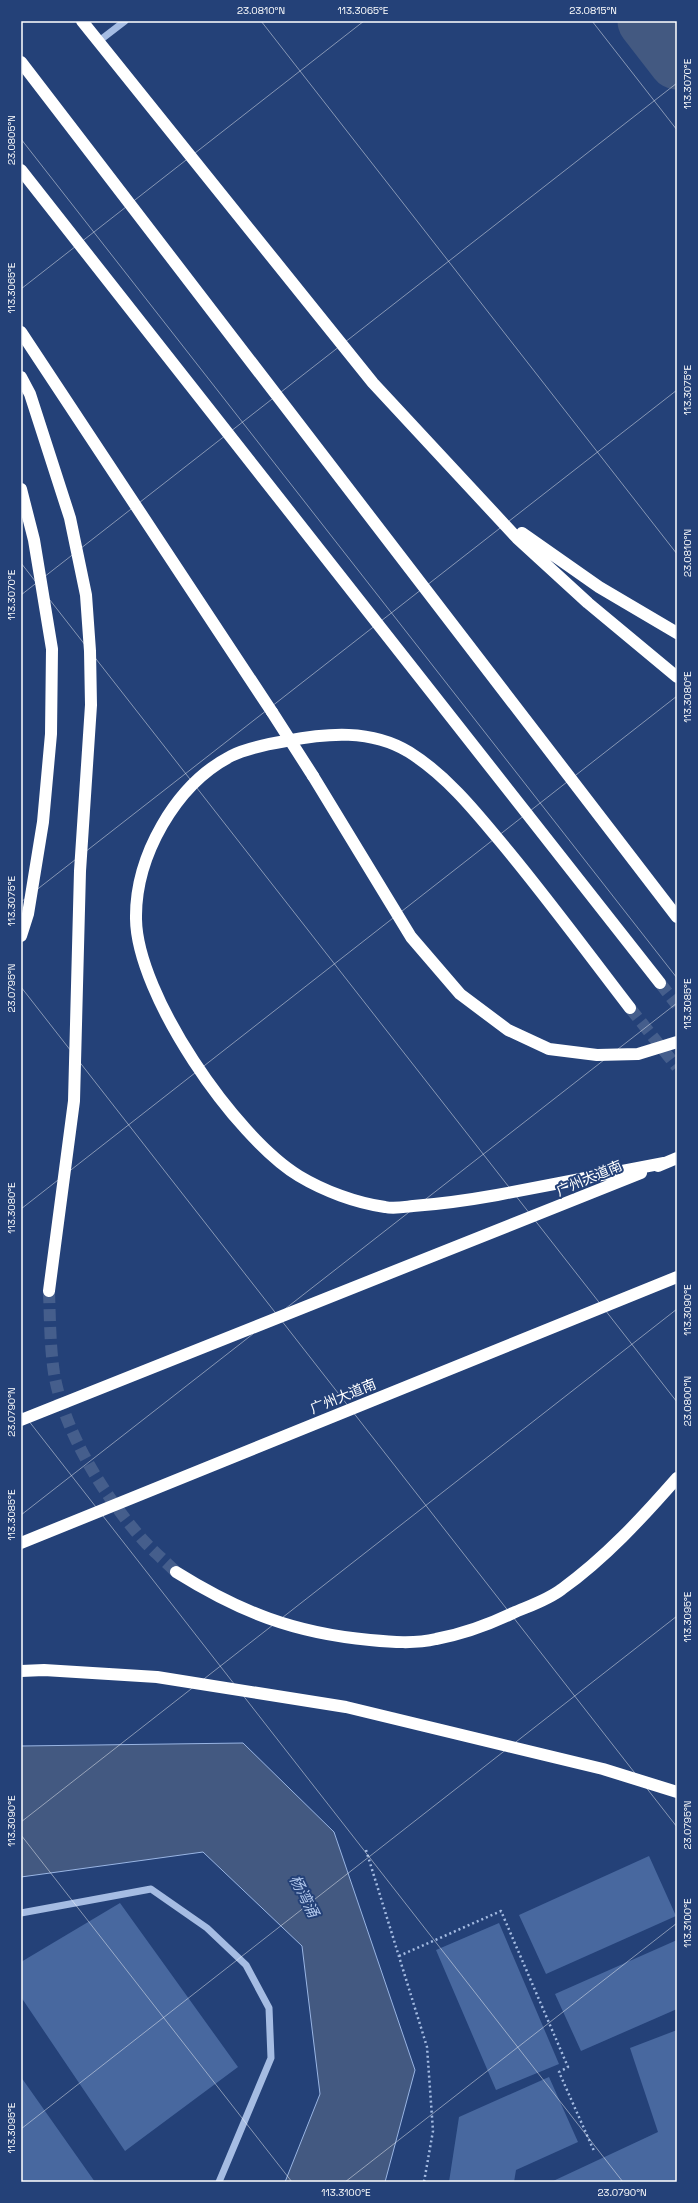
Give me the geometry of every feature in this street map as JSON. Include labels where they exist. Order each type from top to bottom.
[{"type":"highway","points":[[82,21],[373,383],[517,538],[588,603],[677,677]]},
{"type":"highway","points":[[21,62],[677,917]]},
{"type":"highway","points":[[21,170],[660,983]]},
{"type":"highway","points":[[21,332],[272,712],[313,776],[411,937],[460,994],[508,1030],[549,1049],[597,1055],[638,1054],[677,1042]]},
{"type":"highway","points":[[21,377],[30,394],[70,518],[86,595],[90,651],[91,706],[80,871],[74,1101],[49,1291]]},
{"type":"highway","points":[[449,466],[527,538],[599,587],[677,633]]},
{"type":"highway","points":[[21,489],[34,540],[52,649],[51,734],[43,822],[28,914],[21,936]]},
{"type":"highway","points":[[630,1008],[534,882],[473,810],[439,774],[407,750],[370,736],[324,734],[271,743],[233,755],[200,776],[169,811],[152,849],[139,885],[136,922],[143,959],[159,1000],[203,1076],[229,1110],[253,1139],[297,1175],[332,1193],[387,1208],[456,1203],[664,1163]]},
{"type":"highway","name":"广州大道南","points":[[21,1420],[545,1213],[677,1158]]},
{"type":"highway","name":"广州大道南","points":[[21,1543],[677,1277]]},
{"type":"highway","points":[[176,1572],[207,1591],[255,1615],[302,1629],[347,1638],[394,1642],[435,1640],[482,1627],[561,1590],[622,1536],[677,1478]]},
{"type":"highway","points":[[21,1671],[44,1670],[157,1677],[346,1707],[603,1769],[677,1792]]},
{"type":"street","points":[[99,41],[125,21]]},
{"type":"street","points":[[21,1913],[151,1889],[207,1928],[246,1965],[269,2008],[271,2058],[218,2182]]},
{"type":"path","points":[[366,1850],[426,2047],[433,2131],[424,2182]]},
{"type":"path","points":[[399,1956],[502,1911],[568,2067],[559,2072],[594,2151]]},
{"type":"water","name":"杨湾涌","points":[[243,1743],[334,1832],[415,2070],[385,2182],[285,2182],[320,2094],[302,1946],[203,1852],[21,1877],[21,1746]]},
{"type":"building","points":[[649,1856],[676,1916],[546,1974],[519,1915]]},
{"type":"building","points":[[120,1903],[238,2067],[125,2151],[21,1997],[21,1962]]},
{"type":"building","points":[[499,1923],[559,2064],[496,2090],[436,1950]]},
{"type":"building","points":[[677,1940],[677,2009],[581,2051],[555,1994]]},
{"type":"building","points":[[677,2030],[677,2182],[551,2182],[658,2132],[630,2048]]},
{"type":"building","points":[[21,2077],[95,2182],[21,2182]]},
{"type":"building","points":[[549,2077],[578,2142],[516,2170],[514,2182],[449,2182],[459,2117]]},
{"type":"waterway","points":[[646,21],[677,61]]},
{"type":"tunnel","points":[[660,983],[677,1005]]},
{"type":"tunnel","points":[[630,1008],[677,1067]]},
{"type":"tunnel","points":[[49,1291],[54,1373],[59,1395],[76,1440],[100,1483],[128,1523],[176,1572]]}]
